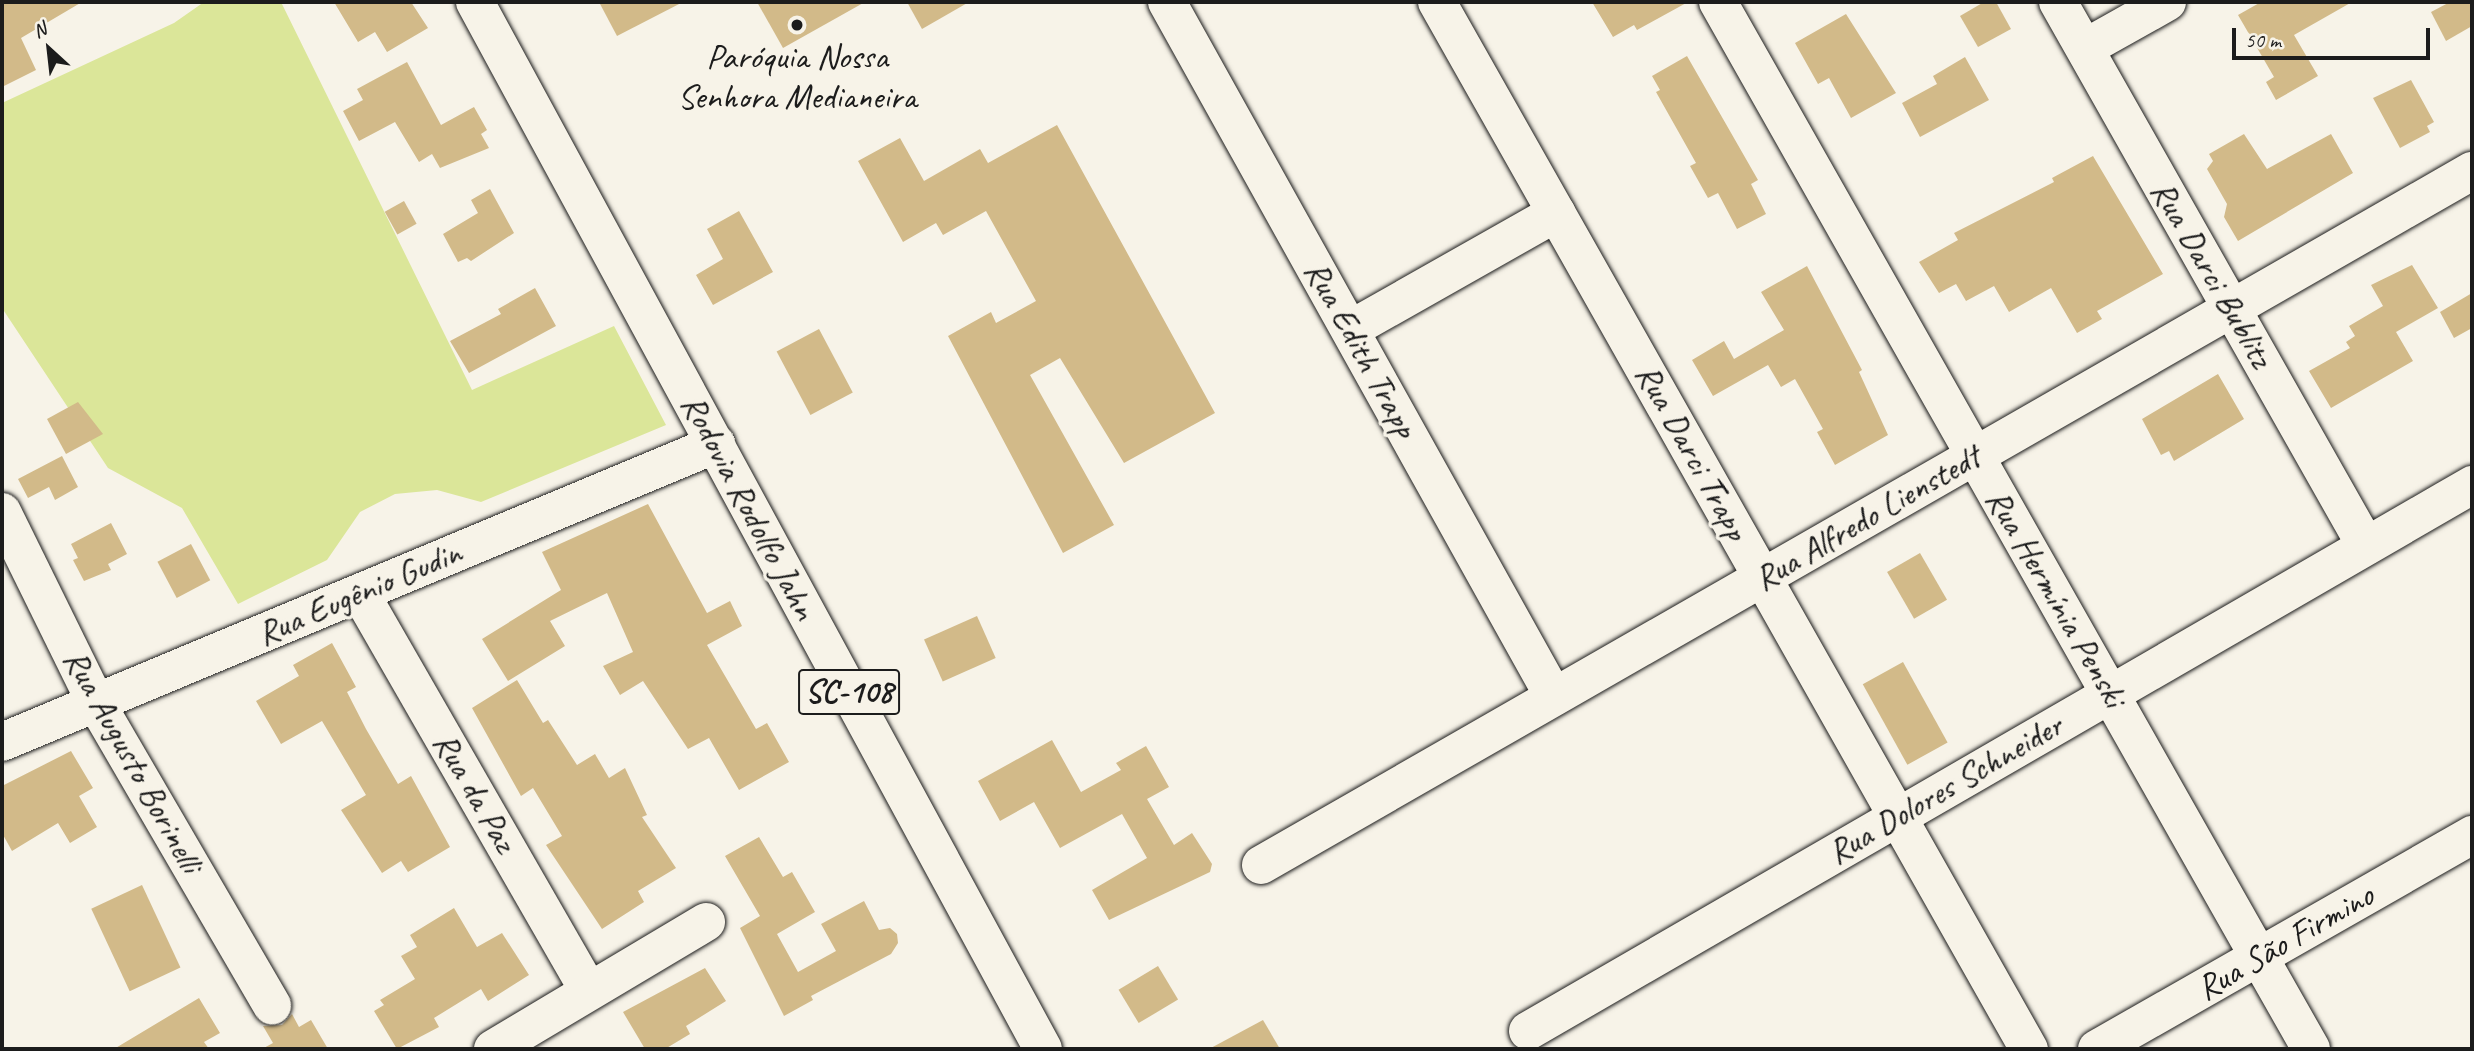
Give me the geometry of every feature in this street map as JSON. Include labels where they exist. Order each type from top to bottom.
[{"type":"street","name":"Rodovia Rodolfo Jahn","points":[[475,2],[1043,1049]]},
{"type":"street","name":"Rua Edith Trapp","points":[[1167,2],[1554,698]]},
{"type":"street","name":"Rua Darci Trapp","points":[[1437,2],[2029,1049]]},
{"type":"street","name":"Rua Hermínia Penski","points":[[1718,2],[2311,1049]]},
{"type":"street","name":"Rua Darci Bublitz","points":[[2058,2],[2366,546]]},
{"type":"street","points":[[2085,48],[2167,2]]},
{"type":"street","name":"Rua Alfredo Lienstedt","points":[[1261,866],[2472,171]]},
{"type":"street","points":[[1351,329],[1556,212]]},
{"type":"street","name":"Rua Eugênio Gudin","points":[[2,742],[716,444]]},
{"type":"street","name":"Rua Dolores Schneider","points":[[1528,1031],[2472,485]]},
{"type":"street","name":"Rua Augusto Borinelli","points":[[2,512],[96,703],[272,1006]]},
{"type":"street","name":"Rua da Paz","points":[[360,593],[589,991]]},
{"type":"street","name":"Rua São Firmino","points":[[2097,1049],[2472,835]]},
{"type":"street","points":[[493,1049],[706,922]]},
{"type":"green space","points":[[204,2],[281,2],[472,390],[614,326],[666,425],[481,502],[437,490],[395,494],[360,512],[327,560],[238,604],[182,508],[108,468],[2,308],[2,103],[174,23]]},
{"type":"building","points":[[2,2],[82,2],[21,38],[36,70],[2,87]]},
{"type":"building","points":[[334,2],[411,2],[428,28],[387,52],[375,32],[358,42]]},
{"type":"building","points":[[599,2],[683,2],[617,36]]},
{"type":"building","name":"Paróquia Nossa Senhora Medianeira","points":[[757,2],[865,2],[783,48]]},
{"type":"building","points":[[907,2],[969,2],[922,29]]},
{"type":"building","points":[[1592,2],[1688,2],[1637,30],[1634,25],[1613,37]]},
{"type":"building","points":[[1984,2],[1996,2],[2011,29],[1978,47],[1960,16]]},
{"type":"building","points":[[2261,2],[2352,2],[2294,35],[2318,76],[2276,100],[2266,82],[2274,77],[2238,15]]},
{"type":"building","points":[[2450,2],[2472,2],[2472,26],[2446,41],[2431,12]]},
{"type":"building","points":[[1846,14],[1896,93],[1851,118],[1829,78],[1818,84],[1795,43]]},
{"type":"building","points":[[1687,56],[1758,180],[1751,184],[1766,214],[1737,229],[1718,193],[1708,198],[1690,166],[1696,163],[1656,92],[1660,90],[1652,76]]},
{"type":"building","points":[[1965,57],[1989,100],[1920,137],[1902,103],[1937,84],[1933,76]]},
{"type":"building","points":[[407,62],[441,125],[474,107],[487,130],[481,134],[489,148],[440,168],[432,154],[419,162],[395,122],[359,141],[343,111],[363,100],[357,89]]},
{"type":"building","points":[[2411,80],[2434,122],[2427,126],[2430,132],[2400,148],[2373,98]]},
{"type":"building","points":[[1057,125],[1215,413],[1124,463],[1060,358],[1030,375],[1114,525],[1063,553],[948,336],[991,312],[996,323],[1036,301],[986,211],[943,235],[936,223],[903,242],[858,161],[900,138],[924,181],[980,149],[988,163]]},
{"type":"building","points":[[2244,134],[2267,169],[2331,134],[2353,173],[2238,241],[2224,217],[2227,204],[2207,169],[2213,161],[2209,154]]},
{"type":"building","points":[[2093,156],[2163,274],[2097,311],[2102,319],[2077,333],[2051,288],[2009,312],[1994,286],[1966,301],[1956,284],[1939,293],[1919,262],[1958,240],[1954,233],[2054,182],[2052,178]]},
{"type":"building","points":[[490,189],[514,233],[471,261],[467,258],[458,262],[443,234],[478,213],[471,200]]},
{"type":"building","points":[[404,201],[417,224],[397,234],[385,212]]},
{"type":"building","points":[[739,211],[773,272],[713,305],[696,275],[723,259],[707,229]]},
{"type":"building","points":[[2412,265],[2438,308],[2396,332],[2413,361],[2331,408],[2309,371],[2350,348],[2346,342],[2355,336],[2349,326],[2383,306],[2371,285]]},
{"type":"building","points":[[1807,266],[1862,370],[1859,372],[1888,435],[1835,465],[1817,432],[1823,429],[1795,379],[1781,387],[1768,365],[1713,396],[1692,360],[1724,341],[1734,359],[1784,330],[1761,292]]},
{"type":"building","points":[[535,288],[556,326],[469,373],[450,341],[501,314],[498,309]]},
{"type":"building","points":[[2472,293],[2472,328],[2454,338],[2440,312]]},
{"type":"building","points":[[819,329],[853,393],[810,415],[777,352]]},
{"type":"building","points":[[2218,374],[2244,419],[2174,461],[2169,451],[2161,455],[2142,419]]},
{"type":"building","points":[[78,402],[103,434],[66,454],[47,419]]},
{"type":"building","points":[[62,456],[78,487],[55,500],[49,487],[28,498],[18,479]]},
{"type":"building","points":[[648,504],[707,613],[730,601],[742,626],[707,645],[756,729],[767,723],[789,762],[739,790],[709,738],[688,749],[643,681],[620,695],[603,666],[633,652],[607,593],[550,621],[565,646],[508,681],[482,639],[561,590],[542,552]]},
{"type":"building","points":[[111,523],[127,554],[108,564],[111,570],[84,581],[73,560],[78,558],[71,544]]},
{"type":"building","points":[[191,544],[210,580],[177,598],[157,562]]},
{"type":"building","points":[[1920,553],[1947,600],[1914,619],[1887,572]]},
{"type":"building","points":[[977,616],[996,658],[943,682],[924,640]]},
{"type":"building","points":[[332,643],[356,687],[347,692],[366,729],[398,784],[411,776],[450,847],[408,872],[401,861],[382,873],[341,810],[366,795],[322,721],[281,744],[256,701],[299,676],[293,665]]},
{"type":"building","points":[[1903,662],[1948,742],[1907,765],[1863,684]]},
{"type":"building","points":[[517,680],[543,723],[548,720],[577,765],[595,754],[609,778],[625,768],[647,815],[642,817],[676,868],[638,891],[644,902],[602,929],[546,845],[562,836],[533,788],[521,796],[472,708]]},
{"type":"building","points":[[1052,740],[1081,792],[1121,770],[1116,763],[1146,746],[1169,787],[1147,799],[1174,845],[1192,833],[1212,864],[1210,872],[1109,920],[1092,890],[1147,858],[1122,814],[1060,848],[1034,802],[1000,821],[978,781]]},
{"type":"building","points":[[71,751],[93,788],[79,796],[97,827],[70,843],[58,823],[12,851],[2,833],[2,786]]},
{"type":"building","points":[[759,837],[783,877],[792,872],[815,912],[777,934],[798,972],[836,951],[821,924],[864,901],[879,930],[890,928],[897,934],[898,943],[891,954],[811,996],[813,1000],[784,1016],[740,928],[760,916],[725,856]]},
{"type":"building","points":[[142,885],[180,967],[130,991],[91,909]]},
{"type":"building","points":[[454,908],[477,947],[502,933],[529,975],[488,1001],[481,989],[434,1018],[439,1027],[397,1049],[374,1011],[384,1005],[380,1000],[415,979],[401,956],[417,947],[410,935]]},
{"type":"building","points":[[1158,966],[1178,999],[1139,1023],[1119,990]]},
{"type":"building","points":[[705,968],[726,1001],[686,1026],[690,1034],[665,1049],[645,1049],[623,1012]]},
{"type":"building","points":[[199,998],[220,1033],[204,1042],[209,1049],[114,1049]]},
{"type":"building","points":[[292,1014],[299,1027],[311,1020],[328,1049],[262,1049],[273,1043],[263,1026],[282,1025]]},
{"type":"building","points":[[1263,1020],[1280,1049],[1209,1049]]},
{"type":"place","name":"Paróquia Nossa Senhora Medianeira","points":[[797,25]]}]
